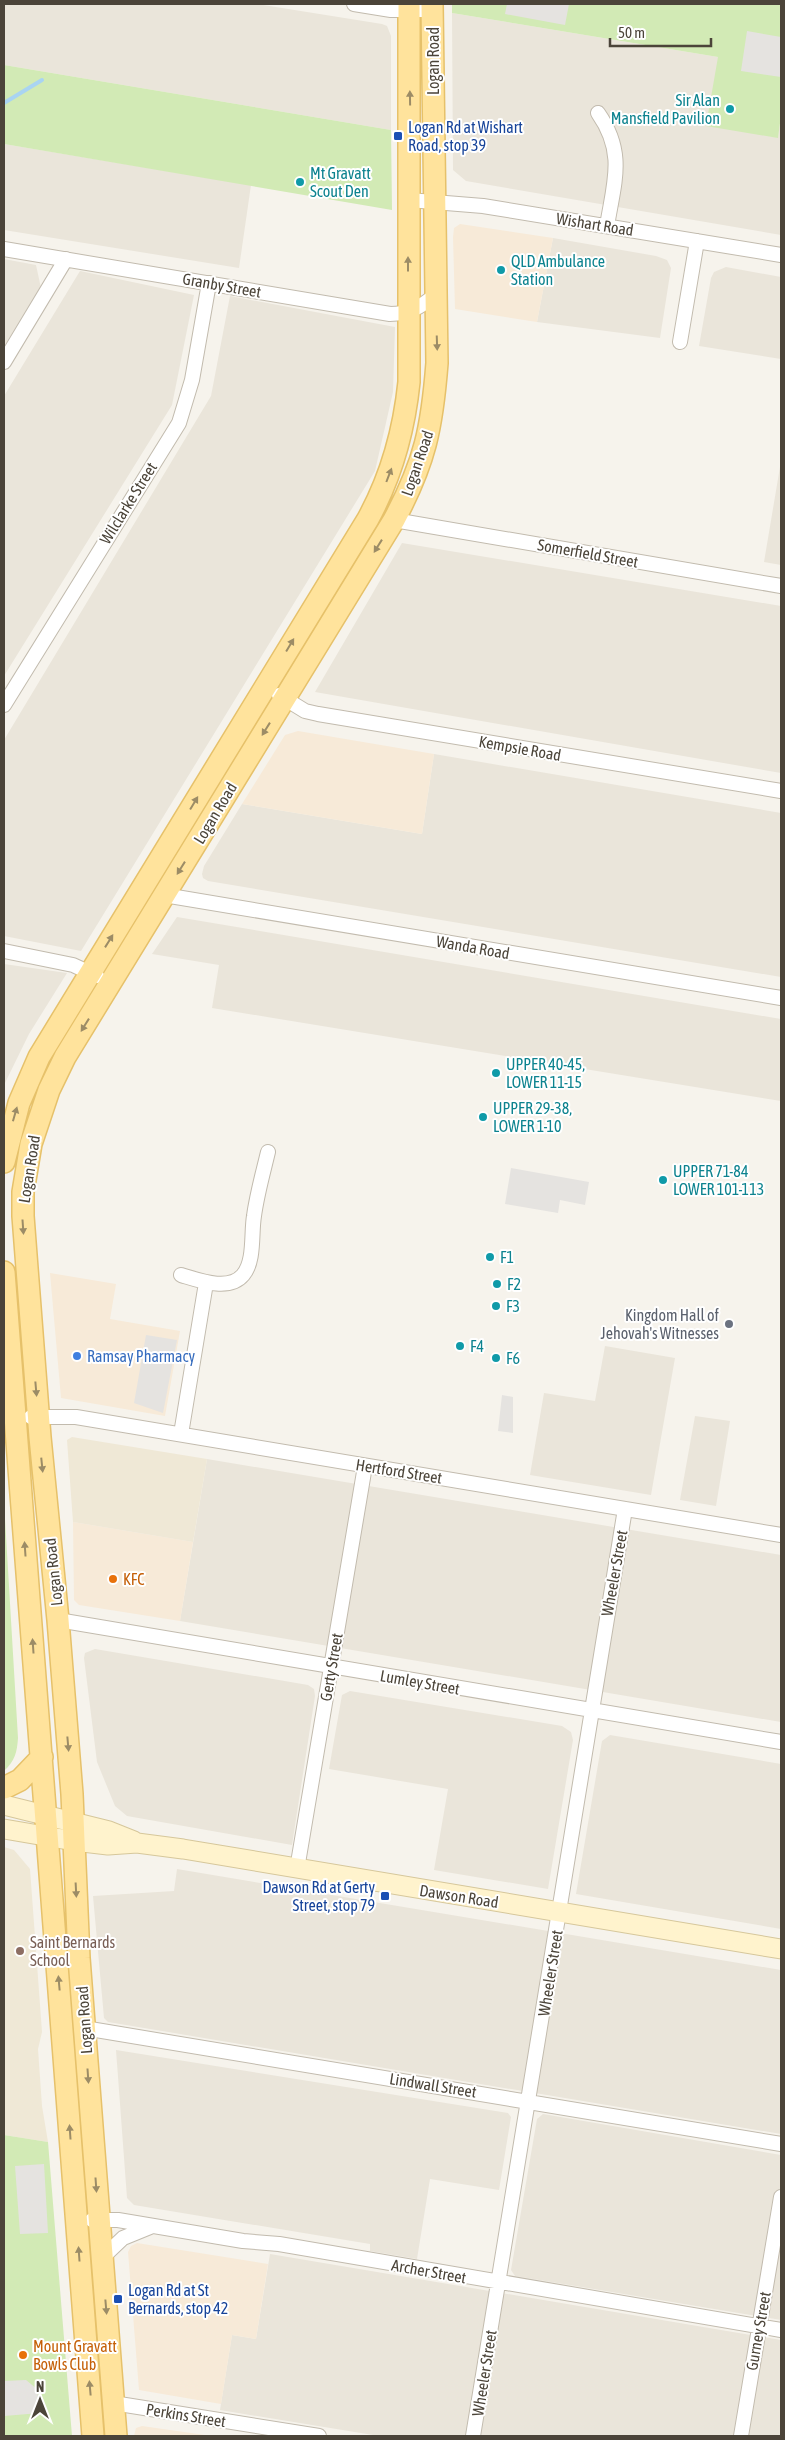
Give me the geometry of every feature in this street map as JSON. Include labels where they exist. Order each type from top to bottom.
[{"type":"main road","name":"Logan Road","points":[[4,1162],[16,1111],[29,1078],[90,973],[368,519],[389,476],[397,451],[406,410],[409,382],[409,7]]},
{"type":"main road","name":"Logan Road","points":[[116,2436],[84,2028],[58,1620],[38,1416],[23,1216],[26,1168],[36,1126],[49,1090],[66,1057],[394,520],[417,475],[429,437],[437,363],[432,7]]},
{"type":"main road","name":"Logan Road","points":[[4,1272],[93,2436]]},
{"type":"main road","points":[[4,1788],[20,1780],[42,1756]]},
{"type":"main road","name":"Dawson Road","points":[[4,1805],[46,1816],[73,1832],[109,1831],[137,1843],[781,1949]]},
{"type":"main road","points":[[4,1829],[47,1838],[73,1832]]},
{"type":"street","points":[[354,4],[432,7]]},
{"type":"street","points":[[598,113],[609,129],[617,165],[607,226]]},
{"type":"street","name":"Wishart Road","points":[[409,200],[483,206],[781,255]]},
{"type":"street","points":[[680,342],[697,241]]},
{"type":"street","name":"Granby Street","points":[[4,248],[390,314],[408,312],[424,305],[435,294]]},
{"type":"street","points":[[4,362],[66,259]]},
{"type":"street","name":"Wilclarke Street","points":[[4,705],[179,423],[192,380],[209,283]]},
{"type":"street","name":"Somerfield Street","points":[[394,520],[781,586]]},
{"type":"street","name":"Kempsie Road","points":[[265,687],[305,711],[318,714],[781,791]]},
{"type":"street","name":"Wanda Road","points":[[164,895],[781,998]]},
{"type":"street","points":[[4,951],[64,962],[111,984]]},
{"type":"street","points":[[181,1275],[206,1283],[232,1282],[242,1276],[248,1265],[254,1216],[268,1152]]},
{"type":"street","points":[[181,1434],[206,1283]]},
{"type":"street","name":"Hertford Street","points":[[16,1419],[38,1416],[76,1417],[781,1535]]},
{"type":"street","name":"Gerty Street","points":[[297,1869],[365,1466]]},
{"type":"street","name":"Wheeler Street","points":[[473,2436],[625,1510]]},
{"type":"street","name":"Lumley Street","points":[[58,1620],[781,1742]]},
{"type":"street","name":"Lindwall Street","points":[[84,2028],[781,2144]]},
{"type":"street","name":"Gurney Street","points":[[741,2436],[781,2197]]},
{"type":"street","name":"Archer Street","points":[[76,2221],[118,2220],[243,2242],[279,2244],[781,2330]]},
{"type":"street","points":[[102,2258],[123,2238],[153,2226]]},
{"type":"street","name":"Perkins Street","points":[[113,2403],[319,2436]]},
{"type":"shaded area","points":[[4,4],[257,4],[382,24],[387,26],[391,36],[391,130],[4,65]]},
{"type":"shaded area","points":[[507,4],[569,4],[565,25],[505,14]]},
{"type":"shaded area","points":[[452,13],[718,57],[778,137],[781,116],[781,235],[466,181],[453,170]]},
{"type":"shaded area","points":[[747,31],[781,37],[781,77],[741,71]]},
{"type":"shaded area","points":[[4,144],[251,185],[239,268],[4,230]]},
{"type":"shaded area","points":[[460,224],[553,238],[537,322],[455,309],[453,237],[454,228]]},
{"type":"shaded area","points":[[553,238],[656,256],[667,260],[671,268],[660,338],[537,322]]},
{"type":"shaded area","points":[[4,259],[36,265],[41,288],[4,347]]},
{"type":"shaded area","points":[[726,267],[781,277],[781,359],[699,346],[711,278],[714,272]]},
{"type":"shaded area","points":[[80,271],[194,295],[172,405],[4,676],[4,396]]},
{"type":"shaded area","points":[[230,296],[395,327],[393,392],[375,471],[81,951],[4,936],[4,740],[211,396]]},
{"type":"shaded area","points":[[781,461],[781,565],[764,562]]},
{"type":"shaded area","points":[[402,543],[781,606],[781,773],[315,692]]},
{"type":"shaded area","points":[[298,731],[434,754],[422,834],[242,804],[285,735]]},
{"type":"shaded area","points":[[434,754],[781,813],[781,977],[208,881],[203,878],[204,866],[242,804],[422,834]]},
{"type":"shaded area","points":[[177,917],[781,1019],[781,1101],[212,1008],[219,965],[152,954]]},
{"type":"shaded area","points":[[4,964],[67,973],[29,1034],[4,1085]]},
{"type":"shaded area","points":[[511,1168],[589,1182],[585,1205],[560,1200],[558,1213],[505,1204]]},
{"type":"shaded area","points":[[50,1273],[116,1284],[110,1319],[180,1331],[165,1416],[61,1398]]},
{"type":"shaded area","points":[[146,1335],[177,1340],[163,1413],[134,1403]]},
{"type":"shaded area","points":[[605,1346],[675,1358],[651,1495],[530,1475],[544,1393],[595,1401]]},
{"type":"shaded area","points":[[502,1395],[513,1397],[513,1433],[498,1431]]},
{"type":"shaded area","points":[[695,1416],[730,1421],[716,1506],[680,1500]]},
{"type":"shaded area","points":[[72,1437],[207,1459],[193,1542],[73,1522],[67,1440]]},
{"type":"shaded area","points":[[207,1459],[781,1555],[781,1722],[180,1621]]},
{"type":"shaded area","points":[[73,1522],[193,1542],[180,1621],[79,1605],[74,1600]]},
{"type":"shaded area","points":[[95,1649],[308,1685],[314,1689],[315,1696],[292,1845],[127,1816],[115,1806],[97,1762],[84,1658],[85,1653]]},
{"type":"shaded area","points":[[350,1691],[562,1726],[571,1732],[573,1740],[548,1889],[434,1870],[448,1789],[329,1769],[342,1695]]},
{"type":"shaded area","points":[[610,1735],[781,1764],[781,1929],[576,1894],[602,1741]]},
{"type":"shaded area","name":"Saint Bernards School","points":[[4,1847],[14,1850],[30,1869],[42,2032],[38,2049],[42,2106],[48,2142],[4,2135]]},
{"type":"shaded area","points":[[177,1869],[781,1970],[781,2134],[108,2022],[104,2018],[93,1896],[174,1891]]},
{"type":"shaded area","points":[[116,2050],[508,2113],[511,2117],[499,2190],[430,2179],[417,2259],[370,2251],[370,2244],[134,2205],[127,2198]]},
{"type":"shaded area","points":[[543,2114],[781,2155],[781,2320],[515,2276],[511,2270],[537,2119]]},
{"type":"shaded area","points":[[44,2164],[48,2233],[20,2234],[15,2166]]},
{"type":"shaded area","points":[[137,2243],[268,2264],[256,2339],[232,2335],[221,2404],[139,2390],[128,2252],[131,2246]]},
{"type":"shaded area","points":[[270,2254],[781,2340],[781,2436],[379,2436],[220,2410],[232,2335],[256,2339]]},
{"type":"shaded area","points":[[26,2380],[37,2389],[40,2413],[4,2416],[4,2381]]},
{"type":"shaded area","points":[[142,2426],[212,2436],[134,2436],[136,2428]]},
{"type":"green space","points":[[452,4],[781,4],[781,116],[778,138],[706,126],[718,57],[452,13]]},
{"type":"green space","points":[[4,65],[391,130],[392,210],[4,144]]},
{"type":"green space","points":[[4,1502],[18,1738],[15,1756],[11,1764],[4,1771]]},
{"type":"green space","points":[[4,2135],[48,2142],[72,2436],[4,2436]]},
{"type":"waterway","points":[[4,103],[42,80]]},
{"type":"place","name":"Sir Alan Mansfield Pavilion","points":[[730,109]]},
{"type":"place","name":"Logan Rd at Wishart Road, stop 39","points":[[398,136]]},
{"type":"place","name":"Mt Gravatt Scout Den","points":[[300,182]]},
{"type":"place","name":"QLD Ambulance Station","points":[[501,270]]},
{"type":"place","name":"UPPER 40-45, LOWER 11-15","points":[[496,1073]]},
{"type":"place","name":"UPPER 29-38, LOWER 1-10","points":[[483,1117]]},
{"type":"place","name":"UPPER 71-84 LOWER 101-113","points":[[663,1180]]},
{"type":"place","name":"F1","points":[[490,1257]]},
{"type":"place","name":"F2","points":[[497,1284]]},
{"type":"place","name":"F3","points":[[496,1306]]},
{"type":"place","name":"Kingdom Hall of Jehovah's Witnesses","points":[[729,1324]]},
{"type":"place","name":"F4","points":[[460,1346]]},
{"type":"place","name":"Ramsay Pharmacy","points":[[77,1356]]},
{"type":"place","name":"F6","points":[[496,1358]]},
{"type":"place","name":"KFC","points":[[113,1579]]},
{"type":"place","name":"Dawson Rd at Gerty Street, stop 79","points":[[385,1896]]},
{"type":"place","name":"Saint Bernards School","points":[[20,1951]]},
{"type":"place","name":"Logan Rd at St Bernards, stop 42","points":[[118,2299]]},
{"type":"place","name":"Mount Gravatt Bowls Club","points":[[23,2355]]}]
